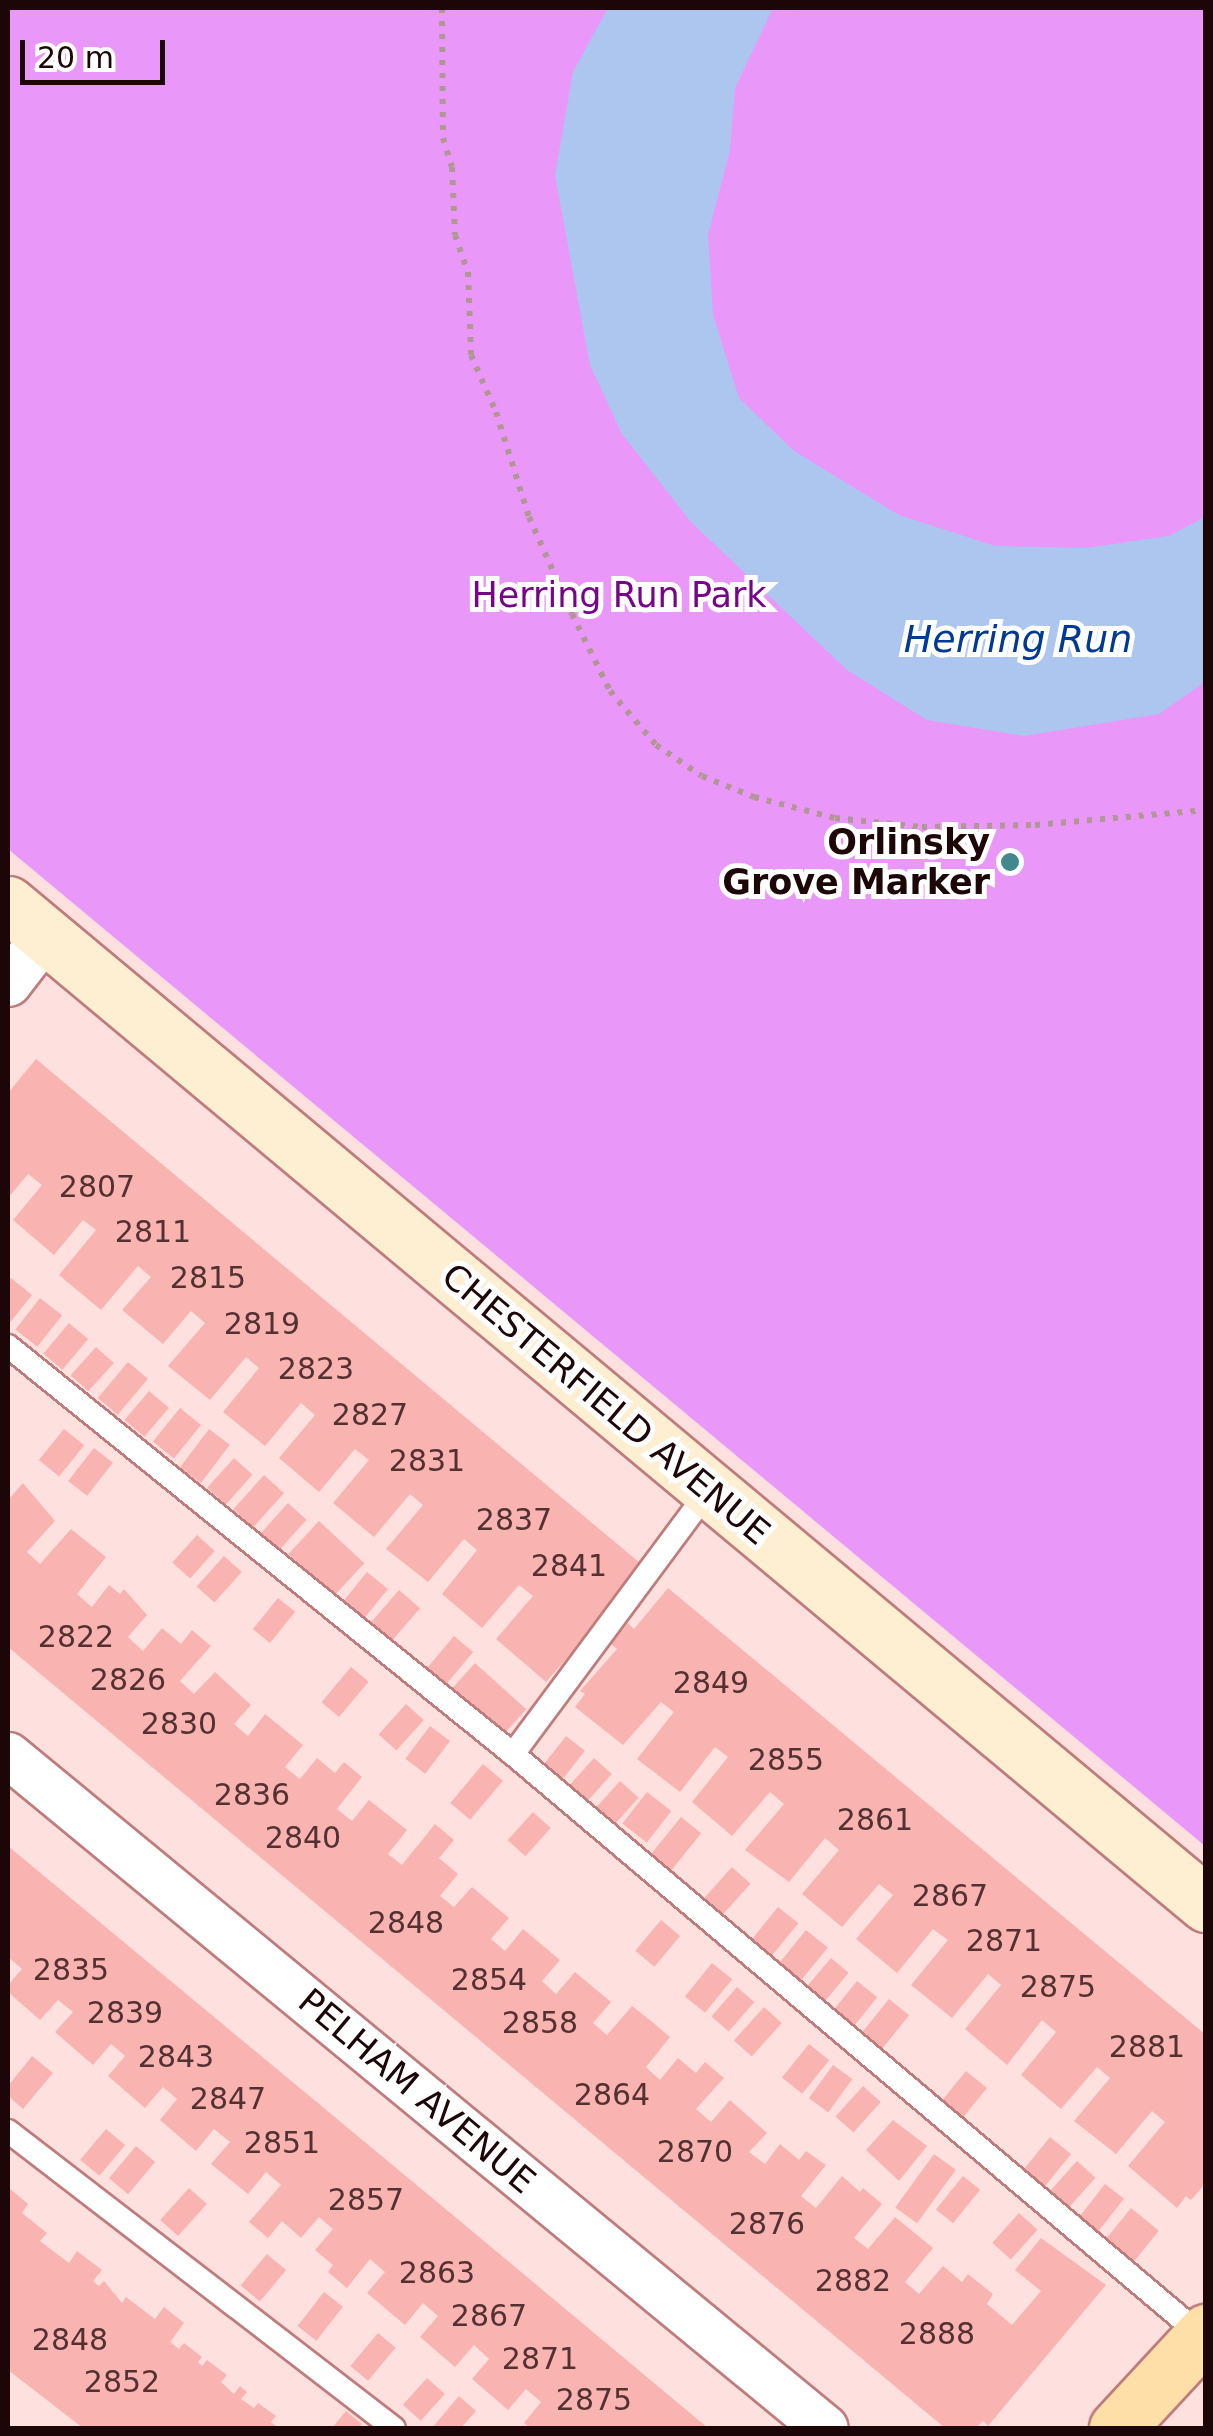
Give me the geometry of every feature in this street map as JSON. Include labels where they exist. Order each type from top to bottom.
[{"type":"main road","points":[[1117,2428],[1204,2334]]},
{"type":"street","points":[[8,983],[26,920]]},
{"type":"street","name":"CHESTERFIELD AVENUE","points":[[26,920],[1206,1904]]},
{"type":"street","name":"PELHAM AVENUE","points":[[8,1755],[825,2428]]},
{"type":"lane","points":[[8,1346],[512,1754],[1204,2334]]},
{"type":"lane","points":[[512,1754],[709,1490]]},
{"type":"lane","points":[[8,2132],[394,2428]]},
{"type":"path","points":[[442,8],[444,138],[452,168],[455,235],[468,272],[471,355],[530,517],[572,614],[610,691],[656,746],[702,776],[754,797],[835,818],[922,827],[1035,826],[1206,810]]},
{"type":"green space","name":"Herring Run Park","points":[[8,8],[1205,8],[1205,1846],[8,849]]},
{"type":"water","name":"Herring Run","points":[[608,8],[773,8],[735,88],[730,150],[708,235],[713,315],[739,398],[794,451],[899,515],[995,546],[1086,548],[1169,536],[1205,517],[1205,682],[1159,714],[1024,736],[927,720],[847,670],[691,522],[622,434],[590,365],[555,175],[573,72]]},
{"type":"building","points":[[36,1059],[646,1568],[546,1682],[496,1639],[533,1596],[519,1585],[482,1628],[442,1594],[477,1550],[464,1539],[428,1582],[386,1549],[423,1505],[410,1494],[374,1537],[333,1503],[369,1460],[355,1449],[319,1492],[279,1458],[315,1415],[301,1403],[265,1446],[223,1412],[259,1368],[246,1357],[210,1400],[168,1366],[205,1323],[191,1311],[163,1344],[122,1310],[151,1277],[138,1266],[101,1310],[59,1275],[96,1230],[83,1220],[54,1255],[13,1220],[42,1185],[28,1174],[8,1198],[8,1093]]},
{"type":"building","points":[[11,1278],[32,1295],[8,1325],[8,1282]]},
{"type":"building","points":[[40,1298],[62,1315],[37,1347],[15,1330]]},
{"type":"building","points":[[69,1323],[88,1339],[62,1370],[43,1354]]},
{"type":"building","points":[[96,1347],[114,1363],[88,1391],[71,1375]]},
{"type":"building","points":[[128,1362],[148,1379],[118,1415],[98,1398]]},
{"type":"building","points":[[149,1391],[169,1408],[144,1437],[125,1420]]},
{"type":"building","points":[[180,1408],[201,1425],[174,1458],[153,1441]]},
{"type":"building","points":[[64,1429],[84,1445],[59,1476],[39,1460]]},
{"type":"building","points":[[209,1429],[230,1445],[201,1483],[180,1467]]},
{"type":"building","points":[[94,1448],[113,1463],[87,1496],[68,1481]]},
{"type":"building","points":[[234,1458],[253,1475],[226,1504],[207,1488]]},
{"type":"building","points":[[264,1475],[284,1493],[253,1527],[233,1509]]},
{"type":"building","points":[[23,1483],[55,1521],[27,1552],[40,1564],[71,1529],[106,1557],[77,1594],[92,1607],[109,1585],[120,1594],[124,1589],[147,1615],[128,1637],[143,1651],[162,1628],[181,1644],[192,1630],[211,1646],[180,1681],[194,1694],[215,1672],[251,1705],[234,1724],[248,1736],[265,1714],[303,1745],[285,1767],[300,1779],[317,1758],[335,1773],[344,1762],[362,1777],[337,1809],[352,1821],[369,1800],[407,1830],[388,1854],[402,1865],[435,1824],[454,1840],[439,1858],[458,1874],[440,1896],[454,1907],[472,1887],[509,1918],[491,1939],[505,1951],[523,1929],[560,1960],[542,1981],[556,1994],[575,1972],[611,2002],[593,2023],[607,2035],[632,2006],[651,2021],[670,2037],[646,2067],[660,2080],[678,2058],[696,2073],[705,2062],[724,2078],[696,2109],[711,2122],[730,2100],[767,2133],[749,2152],[765,2164],[780,2144],[799,2160],[806,2151],[826,2165],[801,2196],[816,2208],[842,2176],[860,2192],[863,2188],[882,2204],[854,2238],[868,2249],[895,2217],[933,2248],[905,2282],[919,2294],[943,2266],[962,2282],[968,2274],[993,2294],[987,2304],[1012,2325],[1041,2291],[1015,2270],[1041,2238],[1106,2285],[988,2426],[983,2421],[976,2428],[945,2428],[8,1647],[8,1500]]},
{"type":"building","points":[[288,1503],[307,1520],[278,1551],[260,1534]]},
{"type":"building","points":[[319,1521],[364,1563],[334,1596],[288,1554]]},
{"type":"building","points":[[197,1535],[215,1551],[190,1579],[172,1562]]},
{"type":"building","points":[[224,1556],[242,1572],[214,1603],[197,1586]]},
{"type":"building","points":[[367,1572],[388,1589],[363,1619],[342,1602]]},
{"type":"building","points":[[668,1588],[1206,2035],[1206,2183],[1191,2200],[1186,2196],[1177,2208],[1128,2166],[1165,2122],[1152,2111],[1116,2154],[1074,2121],[1110,2078],[1097,2067],[1061,2109],[1021,2075],[1056,2032],[1042,2020],[1007,2065],[965,2029],[1001,1985],[988,1974],[952,2018],[911,1985],[948,1940],[933,1929],[897,1973],[856,1939],[893,1895],[879,1884],[842,1927],[802,1894],[839,1850],[825,1838],[789,1882],[745,1850],[784,1804],[770,1792],[732,1836],[692,1802],[728,1757],[715,1747],[680,1792],[637,1759],[674,1712],[661,1702],[623,1745],[575,1707],[585,1694],[580,1691],[617,1649],[611,1644],[628,1623],[634,1629]]},
{"type":"building","points":[[399,1590],[420,1608],[391,1642],[370,1623]]},
{"type":"building","points":[[278,1598],[295,1612],[270,1643],[253,1629]]},
{"type":"building","points":[[454,1636],[473,1652],[445,1686],[426,1670]]},
{"type":"building","points":[[475,1663],[526,1709],[498,1740],[447,1694]]},
{"type":"building","points":[[351,1667],[369,1682],[339,1717],[321,1702]]},
{"type":"building","points":[[406,1704],[424,1720],[396,1751],[379,1734]]},
{"type":"building","points":[[430,1726],[450,1741],[425,1774],[405,1759]]},
{"type":"building","points":[[566,1736],[585,1751],[560,1783],[541,1768]]},
{"type":"building","points":[[594,1758],[612,1774],[584,1805],[567,1788]]},
{"type":"building","points":[[483,1764],[503,1781],[470,1820],[450,1803]]},
{"type":"building","points":[[620,1781],[639,1798],[612,1827],[594,1810]]},
{"type":"building","points":[[647,1792],[671,1811],[647,1843],[622,1824]]},
{"type":"building","points":[[533,1812],[551,1828],[525,1856],[508,1840]]},
{"type":"building","points":[[681,1817],[701,1833],[669,1873],[649,1857]]},
{"type":"building","points":[[8,1846],[708,2428],[530,2428],[524,2423],[541,2402],[526,2389],[508,2410],[472,2379],[489,2359],[474,2345],[455,2367],[420,2337],[438,2316],[423,2303],[405,2325],[367,2293],[385,2272],[370,2259],[347,2288],[328,2272],[333,2265],[315,2250],[333,2229],[319,2217],[301,2238],[282,2221],[268,2238],[249,2222],[281,2185],[266,2172],[248,2194],[211,2164],[230,2142],[214,2129],[196,2151],[160,2120],[177,2099],[163,2087],[145,2108],[108,2076],[125,2056],[116,2048],[111,2044],[93,2065],[55,2032],[73,2012],[58,2000],[40,2020],[8,1992],[8,1985],[22,1969],[8,1957]]},
{"type":"building","points":[[732,1867],[751,1884],[720,1917],[702,1900]]},
{"type":"building","points":[[778,1907],[798,1923],[770,1958],[750,1942]]},
{"type":"building","points":[[661,1920],[680,1936],[654,1967],[635,1951]]},
{"type":"building","points":[[806,1930],[828,1948],[801,1981],[779,1963]]},
{"type":"building","points":[[831,1958],[849,1973],[824,2002],[807,1987]]},
{"type":"building","points":[[712,1963],[732,1979],[705,2013],[685,1996]]},
{"type":"building","points":[[857,1981],[877,1997],[853,2027],[833,2011]]},
{"type":"building","points":[[737,1987],[754,2002],[729,2032],[711,2016]]},
{"type":"building","points":[[889,1999],[909,2015],[882,2050],[861,2033]]},
{"type":"building","points":[[764,2007],[782,2023],[752,2057],[734,2040]]},
{"type":"building","points":[[809,2044],[829,2060],[802,2094],[782,2077]]},
{"type":"building","points":[[32,2056],[53,2073],[23,2109],[8,2096],[8,2086]]},
{"type":"building","points":[[833,2065],[852,2079],[828,2112],[809,2098]]},
{"type":"building","points":[[966,2071],[987,2088],[961,2120],[940,2103]]},
{"type":"building","points":[[863,2086],[881,2102],[853,2133],[836,2116]]},
{"type":"building","points":[[893,2120],[927,2146],[899,2181],[866,2150]]},
{"type":"building","points":[[106,2129],[125,2145],[99,2176],[80,2160]]},
{"type":"building","points":[[1050,2137],[1071,2154],[1045,2187],[1024,2170]]},
{"type":"building","points":[[136,2146],[155,2162],[128,2194],[109,2178]]},
{"type":"building","points":[[934,2154],[956,2170],[917,2223],[895,2207]]},
{"type":"building","points":[[1077,2161],[1096,2178],[1068,2208],[1050,2191]]},
{"type":"building","points":[[963,2176],[980,2190],[953,2223],[936,2209]]},
{"type":"building","points":[[1105,2184],[1124,2199],[1099,2231],[1080,2216]]},
{"type":"building","points":[[8,2187],[28,2204],[22,2213],[47,2233],[40,2241],[69,2263],[77,2251],[102,2270],[93,2281],[99,2286],[104,2281],[122,2303],[126,2297],[155,2319],[164,2307],[184,2323],[170,2342],[179,2349],[184,2343],[202,2357],[198,2362],[202,2366],[207,2360],[227,2375],[221,2382],[234,2394],[240,2386],[247,2392],[241,2399],[254,2408],[258,2403],[276,2416],[271,2422],[278,2428],[83,2428],[8,2370]]},
{"type":"building","points":[[189,2188],[207,2204],[178,2236],[160,2220]]},
{"type":"building","points":[[1131,2208],[1159,2231],[1132,2264],[1104,2241]]},
{"type":"building","points":[[1019,2213],[1038,2230],[1011,2259],[992,2243]]},
{"type":"building","points":[[267,2254],[286,2270],[260,2301],[241,2285]]},
{"type":"building","points":[[324,2292],[343,2307],[316,2341],[298,2326]]},
{"type":"building","points":[[378,2333],[396,2348],[368,2381],[350,2366]]},
{"type":"building","points":[[427,2378],[445,2394],[421,2421],[403,2405]]},
{"type":"building","points":[[459,2396],[476,2411],[461,2428],[432,2428]]},
{"type":"building","points":[[346,2411],[362,2424],[359,2428],[332,2428]]},
{"type":"place","name":"Orlinsky Grove Marker","points":[[1010,862]]}]
